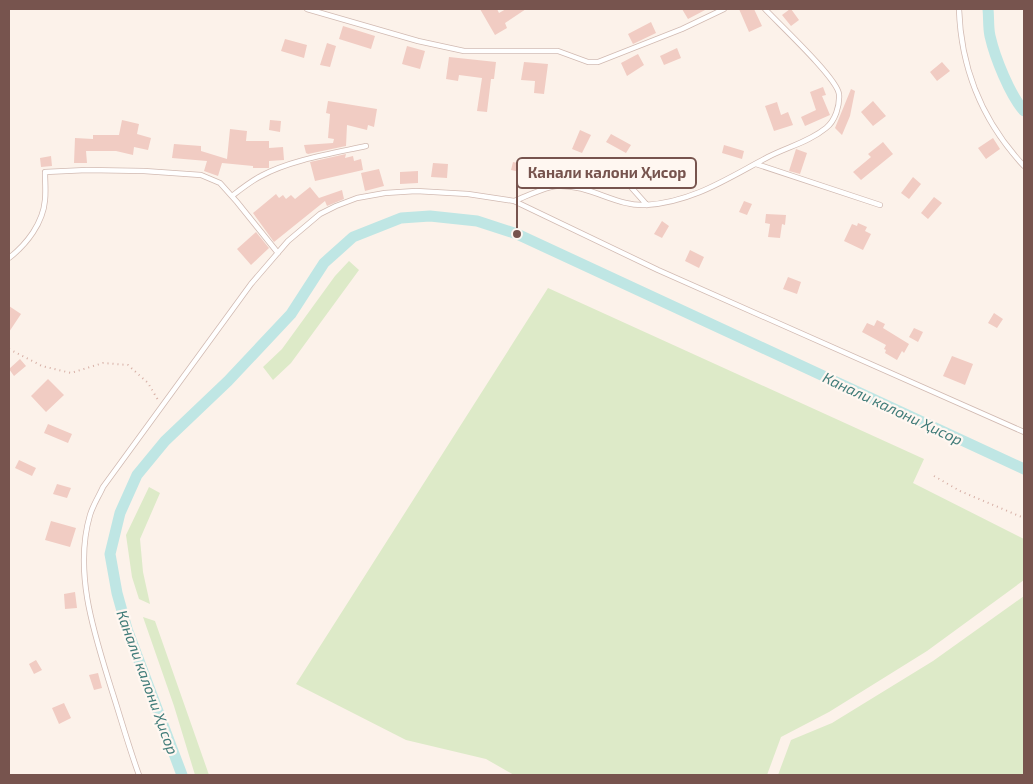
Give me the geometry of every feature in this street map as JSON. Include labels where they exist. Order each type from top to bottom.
[{"type":"lane","points":[[307,9],[418,41],[464,51],[558,51],[588,62],[598,62],[682,29],[724,9]]},
{"type":"lane","points":[[514,201],[556,186],[584,188],[634,205],[647,205],[680,199],[705,191],[809,139],[827,127],[836,113],[839,93],[829,75],[765,9]]},
{"type":"lane","points":[[958,9],[960,34],[968,74],[982,108],[998,135],[1024,166]]},
{"type":"lane","points":[[232,196],[261,175],[274,170],[310,158],[366,146]]},
{"type":"lane","points":[[756,164],[880,205]]},
{"type":"lane","points":[[614,168],[647,205]]},
{"type":"lane","points":[[9,258],[22,247],[38,225],[45,200],[45,172],[87,170],[201,175],[220,183],[278,253]]},
{"type":"lane","points":[[139,775],[106,672],[91,616],[84,576],[86,538],[90,514],[103,487],[246,292],[288,241],[320,214],[336,206],[357,198],[385,193],[416,191],[468,194],[514,201],[658,270],[1024,432]]},
{"type":"path","points":[[9,349],[42,366],[71,373],[103,363],[128,366],[148,382],[162,407]]},
{"type":"path","points":[[934,476],[960,491],[1024,518]]},
{"type":"green space","points":[[349,261],[359,270],[291,363],[273,380],[263,367],[282,349],[335,276]]},
{"type":"green space","points":[[548,288],[924,459],[913,483],[1024,539],[1024,580],[927,651],[829,712],[781,737],[767,775],[514,775],[486,759],[406,740],[296,684]]},
{"type":"green space","points":[[149,487],[160,493],[140,539],[143,572],[150,604],[139,599],[132,577],[126,535]]},
{"type":"green space","points":[[1024,596],[1024,775],[778,775],[791,740],[832,723],[933,661]]},
{"type":"green space","points":[[143,617],[155,621],[209,775],[195,775],[174,706]]},
{"type":"building","points":[[480,9],[497,9],[499,13],[506,9],[526,9],[505,23],[507,28],[495,35]]},
{"type":"building","points":[[682,9],[707,9],[688,19]]},
{"type":"building","points":[[739,9],[754,9],[762,26],[749,32]]},
{"type":"building","points":[[790,9],[799,20],[791,26],[782,15]]},
{"type":"building","points":[[651,22],[656,33],[633,44],[628,34]]},
{"type":"building","points":[[343,26],[375,36],[371,49],[339,39]]},
{"type":"building","points":[[285,39],[307,45],[304,58],[281,51]]},
{"type":"building","points":[[327,43],[336,46],[330,67],[320,65]]},
{"type":"building","points":[[407,46],[425,51],[420,69],[402,64]]},
{"type":"building","points":[[677,48],[681,58],[664,65],[660,56]]},
{"type":"building","points":[[638,54],[644,65],[627,76],[621,63]]},
{"type":"building","points":[[449,57],[496,62],[494,79],[491,79],[487,112],[477,111],[482,78],[459,75],[458,81],[446,79]]},
{"type":"building","points":[[524,62],[548,64],[544,94],[534,93],[535,81],[521,80]]},
{"type":"building","points":[[942,62],[950,71],[937,81],[930,72]]},
{"type":"building","points":[[823,87],[826,95],[822,96],[830,115],[805,126],[801,117],[816,110],[810,92]]},
{"type":"building","points":[[851,89],[855,91],[850,116],[842,135],[835,128]]},
{"type":"building","points":[[328,101],[377,109],[374,127],[368,125],[367,130],[347,125],[346,146],[308,154],[304,145],[333,143],[334,139],[328,138],[330,114],[326,113]]},
{"type":"building","points":[[873,101],[886,116],[873,126],[861,112]]},
{"type":"building","points":[[777,102],[781,115],[788,112],[793,125],[774,131],[765,106]]},
{"type":"building","points":[[122,120],[139,124],[137,134],[151,138],[148,150],[134,147],[133,155],[116,151],[86,151],[87,163],[74,163],[75,138],[93,139],[93,135],[119,135]]},
{"type":"building","points":[[270,120],[281,121],[280,132],[269,130]]},
{"type":"building","points":[[230,129],[247,131],[246,141],[269,141],[269,148],[283,147],[284,160],[269,161],[269,168],[253,168],[253,166],[222,163],[218,176],[204,171],[207,161],[172,158],[174,144],[201,146],[201,151],[227,159]]},
{"type":"building","points":[[580,130],[591,135],[582,153],[572,149]]},
{"type":"building","points":[[611,134],[631,145],[626,153],[606,142]]},
{"type":"building","points":[[993,138],[1000,149],[986,159],[978,148]]},
{"type":"building","points":[[883,142],[893,154],[861,180],[853,172],[871,157],[868,154]]},
{"type":"building","points":[[724,145],[744,151],[742,159],[722,153]]},
{"type":"building","points":[[796,149],[807,153],[800,174],[789,171]]},
{"type":"building","points":[[346,154],[345,158],[353,156],[354,161],[361,159],[363,170],[315,181],[310,162]]},
{"type":"building","points":[[51,156],[52,166],[41,167],[40,158]]},
{"type":"building","points":[[513,162],[527,165],[525,173],[511,170]]},
{"type":"building","points":[[433,163],[448,164],[447,178],[431,177]]},
{"type":"building","points":[[379,169],[384,186],[365,191],[361,173]]},
{"type":"building","points":[[418,171],[418,183],[400,184],[400,172]]},
{"type":"building","points":[[913,177],[921,184],[909,199],[901,193]]},
{"type":"building","points":[[310,187],[319,198],[342,190],[344,199],[327,206],[325,201],[274,242],[253,213],[276,194],[279,198],[283,195],[286,199],[291,195],[295,199]]},
{"type":"building","points":[[934,197],[942,203],[928,219],[921,213]]},
{"type":"building","points":[[744,201],[752,204],[747,215],[739,212]]},
{"type":"building","points":[[766,214],[786,215],[785,225],[782,224],[780,238],[768,237],[770,224],[765,223]]},
{"type":"building","points":[[662,221],[669,226],[662,238],[654,234]]},
{"type":"building","points":[[858,223],[867,227],[865,231],[871,234],[863,250],[844,241],[852,224],[857,226]]},
{"type":"building","points":[[256,232],[269,248],[251,265],[237,249]]},
{"type":"building","points":[[690,250],[704,257],[699,268],[685,261]]},
{"type":"building","points":[[788,277],[801,282],[797,294],[783,289]]},
{"type":"building","points":[[9,306],[21,314],[9,332]]},
{"type":"building","points":[[994,313],[1003,319],[997,328],[988,323]]},
{"type":"building","points":[[877,320],[885,324],[883,328],[909,344],[897,360],[885,353],[886,345],[862,332],[867,323],[874,326]]},
{"type":"building","points":[[914,328],[923,332],[918,342],[909,337]]},
{"type":"building","points":[[952,356],[973,364],[965,385],[943,376]]},
{"type":"building","points":[[20,359],[26,366],[14,376],[9,369]]},
{"type":"building","points":[[48,379],[64,395],[46,412],[31,396]]},
{"type":"building","points":[[48,424],[72,434],[68,443],[44,433]]},
{"type":"building","points":[[19,460],[36,468],[32,476],[15,468]]},
{"type":"building","points":[[57,484],[71,488],[67,498],[53,494]]},
{"type":"building","points":[[51,521],[76,528],[70,547],[45,540]]},
{"type":"building","points":[[75,592],[77,608],[65,609],[64,594]]},
{"type":"building","points":[[36,660],[42,670],[34,674],[29,664]]},
{"type":"building","points":[[98,673],[102,688],[94,690],[89,675]]},
{"type":"building","points":[[64,703],[71,718],[59,724],[52,708]]},
{"type":"waterway","name":"Канали калони Ҳисор","points":[[988,9],[989,33],[995,55],[1008,86],[1024,111]]},
{"type":"waterway","name":"Канали калони Ҳисор","points":[[182,775],[127,629],[117,593],[110,554],[120,513],[137,475],[165,441],[228,381],[291,314],[324,263],[353,237],[401,218],[430,216],[477,221],[517,234],[1024,469]]},
{"type":"place","name":"Канали калони Ҳисор","points":[[517,234]]}]
